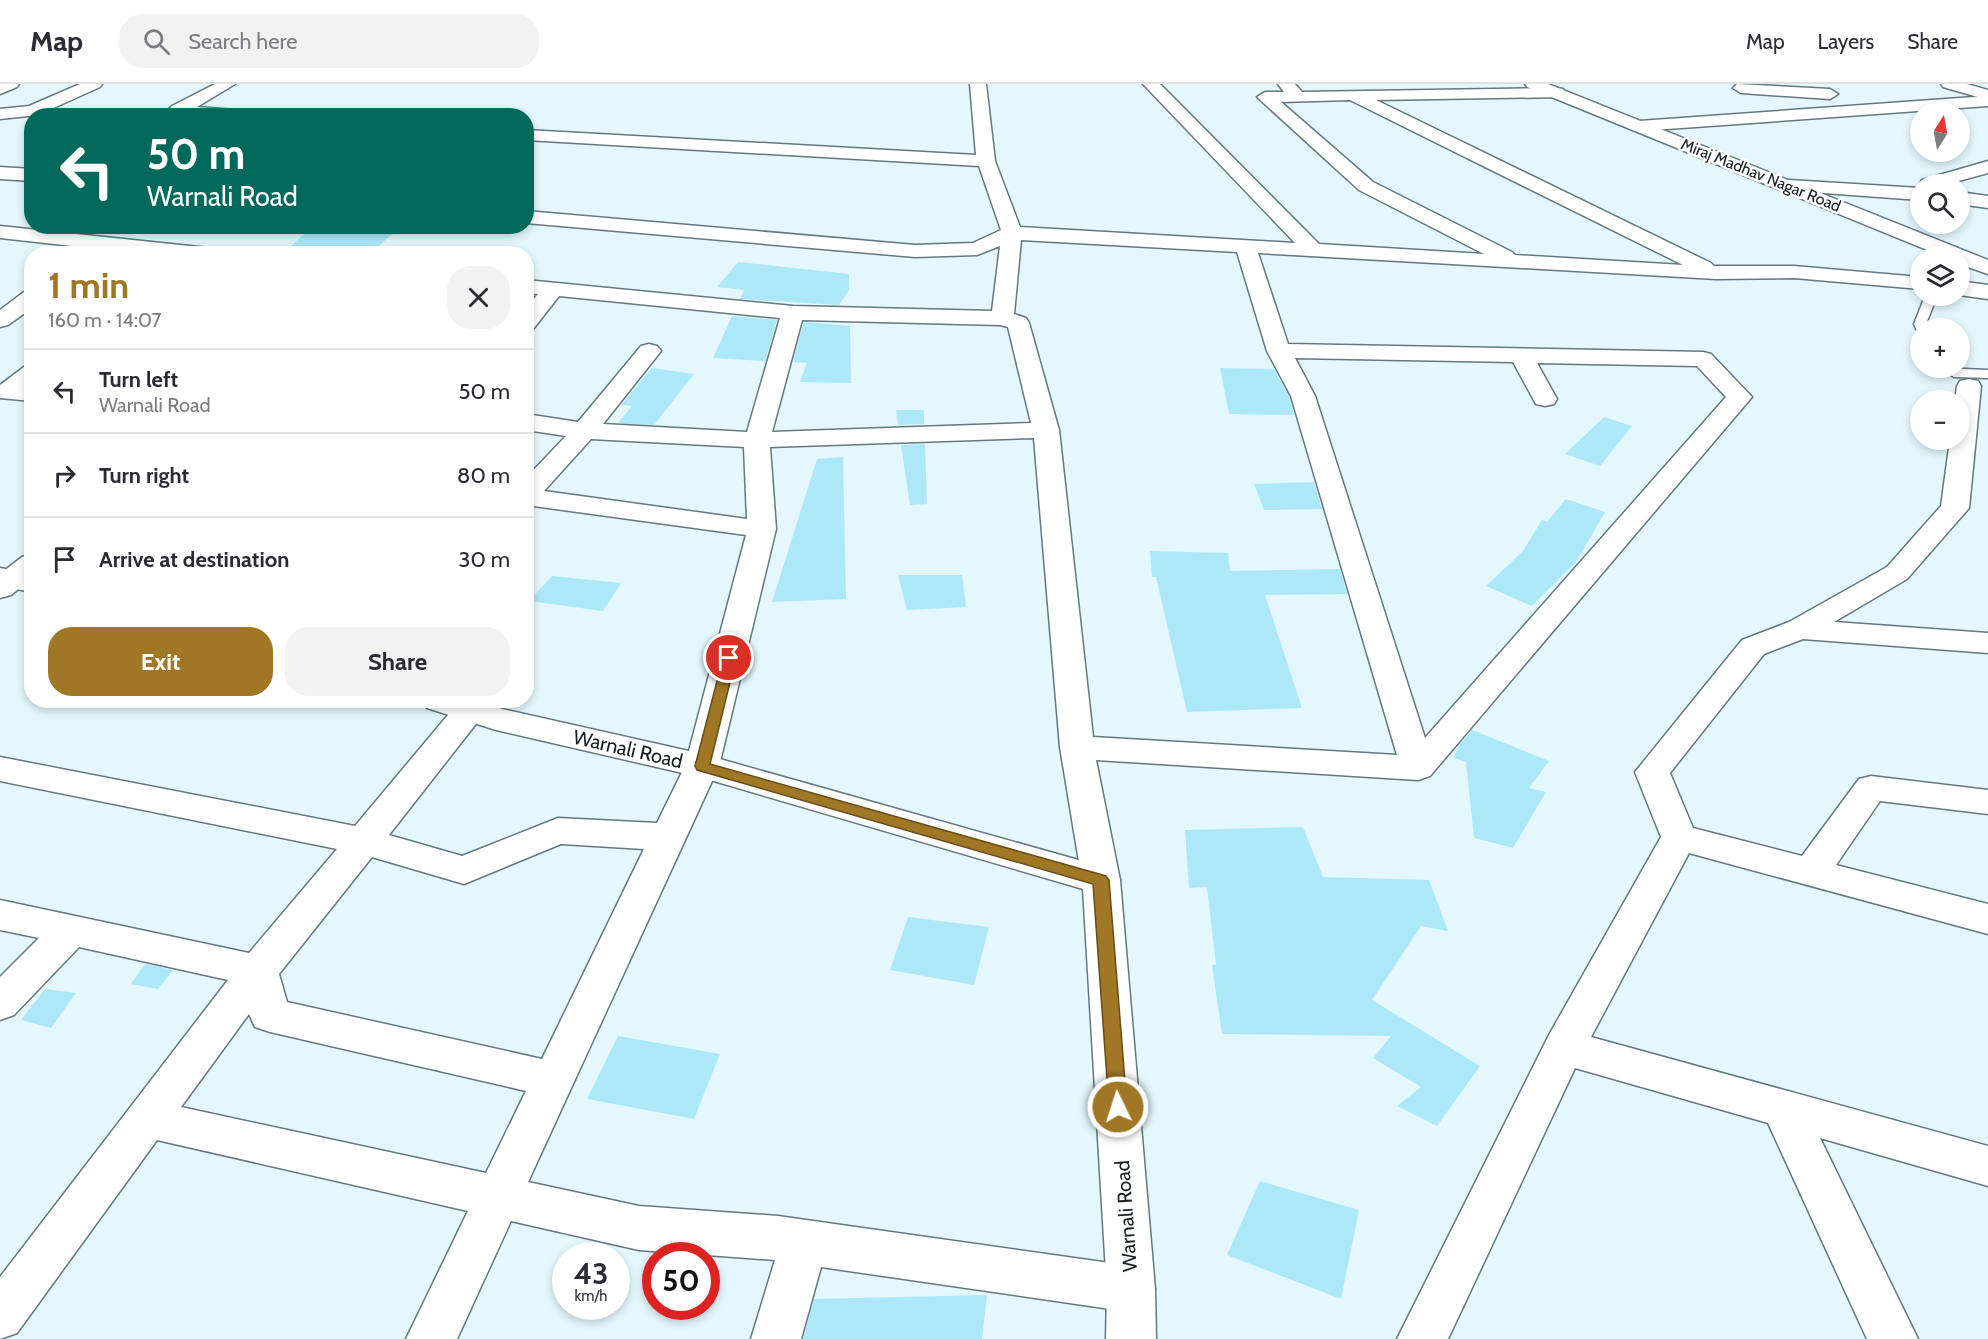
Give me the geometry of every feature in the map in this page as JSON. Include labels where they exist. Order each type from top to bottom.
[{"type":"street","points":[[0,89],[11,84]]},
{"type":"street","points":[[39,108],[94,84]]},
{"type":"street","points":[[183,108],[226,84]]},
{"type":"street","points":[[978,84],[986,161],[1012,233],[1002,318]]},
{"type":"street","points":[[1151,84],[1314,251]]},
{"type":"street","name":"Miraj Madhav Nagar Road","points":[[1533,84],[1988,268]]},
{"type":"street","points":[[1798,84],[1880,110]]},
{"type":"street","points":[[1949,84],[1988,95]]},
{"type":"street","points":[[1741,88],[1830,94]]},
{"type":"street","points":[[1518,262],[1366,186],[1265,97],[1292,90],[1353,95],[1557,93]]},
{"type":"street","points":[[1353,95],[1716,273]]},
{"type":"street","points":[[1639,126],[1988,101]]},
{"type":"street","points":[[0,114],[24,112]]},
{"type":"street","points":[[534,135],[986,161]]},
{"type":"street","points":[[1964,174],[1988,167]]},
{"type":"street","points":[[0,173],[24,174]]},
{"type":"street","points":[[1789,186],[1910,191]]},
{"type":"street","points":[[1970,200],[1988,202]]},
{"type":"street","points":[[534,218],[915,251],[977,249],[1012,233],[1716,273],[1794,272],[1910,283]]},
{"type":"street","points":[[0,232],[133,246]]},
{"type":"street","points":[[1246,248],[1279,351],[1303,396],[1362,593],[1418,768]]},
{"type":"street","points":[[534,287],[793,313],[1002,318],[1018,323],[1046,430],[1077,747],[1101,880]]},
{"type":"street","points":[[534,313],[554,288]]},
{"type":"street","points":[[0,320],[24,303]]},
{"type":"street","points":[[430,1339],[555,1080],[702,766],[762,529],[757,440],[793,313]]},
{"type":"street","points":[[534,487],[584,431],[649,351]]},
{"type":"street","points":[[1279,351],[1703,359],[1740,397],[1418,768]]},
{"type":"street","points":[[1521,356],[1545,399]]},
{"type":"street","points":[[1679,837],[1652,772],[1753,647],[1800,629],[1897,573],[1954,508],[1969,381]]},
{"type":"street","points":[[534,423],[584,431],[757,440],[1046,430]]},
{"type":"street","points":[[534,497],[762,529]]},
{"type":"street","points":[[1800,629],[1988,643]]},
{"type":"street","points":[[0,1316],[258,971],[363,841],[453,708]]},
{"type":"street","name":"Warnali Road","points":[[460,708],[496,719],[702,766],[1101,880],[1131,1288],[1131,1339]]},
{"type":"street","points":[[1077,747],[1418,768]]},
{"type":"street","points":[[0,769],[363,841],[464,870],[558,831],[669,837]]},
{"type":"street","points":[[1811,872],[1871,788],[1988,801]]},
{"type":"street","points":[[1679,837],[1988,919]]},
{"type":"street","points":[[1422,1339],[1564,1047],[1679,837]]},
{"type":"street","points":[[0,915],[258,971]]},
{"type":"street","points":[[0,1003],[70,930]]},
{"type":"street","points":[[258,971],[270,1016],[555,1080]]},
{"type":"street","points":[[1564,1047],[1988,1166]]},
{"type":"street","points":[[1783,1108],[1893,1339]]},
{"type":"street","points":[[148,1119],[639,1228],[778,1238],[1131,1288]]},
{"type":"street","points":[[776,1339],[803,1247],[778,1238]]},
{"type":"building","points":[[305,234],[393,234],[378,246],[290,246]]},
{"type":"building","points":[[738,262],[849,274],[849,290],[839,305],[740,299],[744,290],[717,287]]},
{"type":"building","points":[[732,316],[777,320],[765,361],[713,358]]},
{"type":"building","points":[[804,322],[850,326],[851,383],[800,382],[807,363],[793,362]]},
{"type":"building","points":[[652,368],[694,374],[654,425],[618,423],[632,406],[621,405]]},
{"type":"building","points":[[1220,368],[1274,369],[1289,397],[1294,415],[1229,414]]},
{"type":"building","points":[[896,410],[924,410],[924,424],[898,425]]},
{"type":"building","points":[[1604,417],[1632,426],[1600,466],[1565,454]]},
{"type":"building","points":[[925,444],[927,504],[910,505],[901,445]]},
{"type":"building","points":[[843,457],[846,599],[772,602],[817,459]]},
{"type":"building","points":[[1314,482],[1322,509],[1264,510],[1254,484]]},
{"type":"building","points":[[1566,499],[1605,512],[1577,561],[1532,606],[1486,586],[1523,551],[1542,520],[1547,522]]},
{"type":"building","points":[[1150,551],[1228,553],[1230,571],[1340,569],[1347,594],[1265,595],[1302,708],[1187,712],[1156,577],[1152,577]]},
{"type":"building","points":[[898,575],[962,575],[966,607],[907,610]]},
{"type":"building","points":[[552,576],[621,583],[603,611],[534,602],[534,596]]},
{"type":"building","points":[[1472,730],[1549,761],[1529,788],[1546,792],[1513,848],[1474,838],[1466,762],[1454,758],[1458,747]]},
{"type":"building","points":[[1303,827],[1323,877],[1429,880],[1448,931],[1421,926],[1372,1000],[1480,1066],[1437,1126],[1397,1106],[1421,1087],[1373,1058],[1391,1036],[1222,1034],[1212,965],[1216,965],[1207,887],[1189,888],[1185,830]]},
{"type":"building","points":[[908,917],[989,927],[974,985],[890,970]]},
{"type":"building","points":[[145,964],[173,970],[158,989],[131,984]]},
{"type":"building","points":[[45,989],[76,993],[51,1028],[21,1020]]},
{"type":"building","points":[[618,1036],[720,1054],[694,1119],[587,1099]]},
{"type":"building","points":[[1260,1181],[1359,1210],[1341,1299],[1227,1255]]},
{"type":"building","points":[[987,1295],[982,1339],[803,1339],[814,1299]]},
{"type":"route","points":[[729,658],[702,766],[1101,880],[1118,1107]]}]
